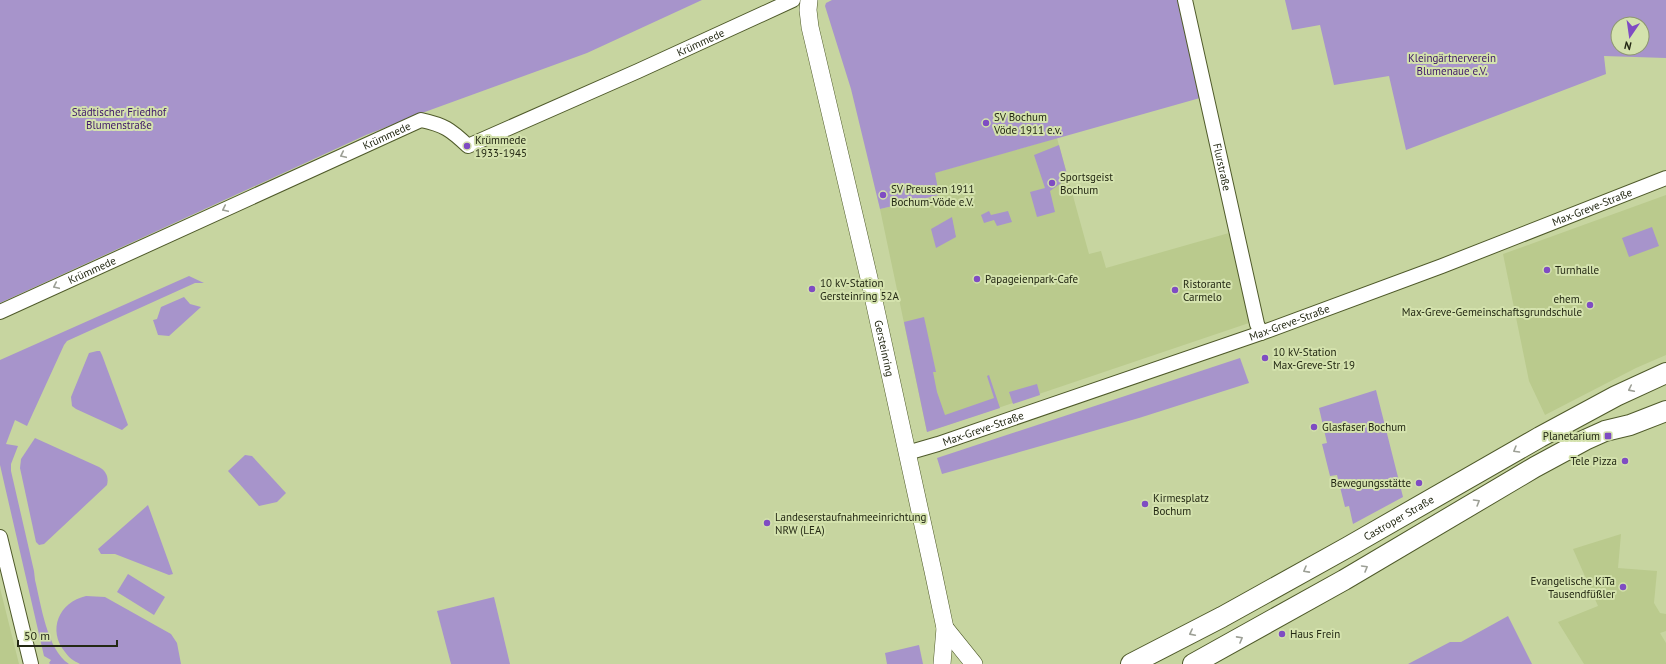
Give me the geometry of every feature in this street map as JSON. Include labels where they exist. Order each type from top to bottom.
[{"type":"main road","name":"Castroper Straße","points":[[1131,664],[1222,617],[1540,436],[1593,408],[1666,373]]},
{"type":"main road","points":[[1193,664],[1344,580],[1535,467],[1585,440],[1605,431],[1630,425],[1666,411]]},
{"type":"main road","points":[[1328,557],[1344,580]]},
{"type":"street","name":"Krümmede","points":[[0,312],[421,120],[441,125],[458,136],[468,146],[638,71],[793,0]]},
{"type":"street","name":"Gersteinring","points":[[809,0],[808,10],[810,27],[869,278],[945,628],[942,664]]},
{"type":"street","name":"Flurstraße","points":[[1185,0],[1257,324],[1261,333]]},
{"type":"street","name":"Max-Greve-Straße","points":[[907,453],[1261,333],[1442,266],[1666,178]]},
{"type":"street","points":[[0,538],[31,664]]},
{"type":"street","name":"Gersteinring","points":[[945,628],[974,664]]},
{"type":"shaded area","points":[[1057,138],[1089,254],[1101,251],[1106,268],[1229,233],[1249,323],[927,432],[880,209],[939,195],[934,173]]},
{"type":"shaded area","name":"ehem. Max-Greve-Gemeinschaftsgrundschule","points":[[1666,195],[1666,355],[1636,368],[1545,415],[1529,381],[1503,254]]},
{"type":"shaded area","name":"Evangelische KiTa Tausendfüßler","points":[[1621,534],[1618,568],[1657,571],[1654,603],[1660,613],[1666,614],[1666,631],[1660,633],[1666,643],[1666,664],[1584,664],[1558,622],[1598,606],[1573,549]]},
{"type":"shaded area","points":[[0,588],[19,664],[0,664]]},
{"type":"green space","name":"Städtischer Friedhof Blumenstraße","points":[[0,0],[702,0],[587,53],[366,135],[0,303]]},
{"type":"green space","name":"SV Bochum Vöde 1911 e.v.","points":[[832,0],[1179,0],[1200,98],[935,173],[939,195],[880,209],[851,89],[825,6],[826,3]]},
{"type":"green space","name":"Kleingärtnerverein Blumenaue e.V.","points":[[1285,0],[1666,0],[1666,58],[1604,56],[1606,74],[1406,150],[1389,76],[1334,85],[1320,25],[1292,30]]},
{"type":"green space","name":"Sportsgeist Bochum","points":[[1059,145],[1068,178],[1050,191],[1055,212],[1037,217],[1030,192],[1045,188],[1034,155]]},
{"type":"green space","points":[[989,211],[991,215],[1008,211],[1012,222],[997,226],[994,220],[984,223],[981,215]]},
{"type":"green space","points":[[952,217],[956,237],[936,248],[931,229]]},
{"type":"green space","points":[[1652,227],[1659,246],[1629,257],[1622,238]]},
{"type":"green space","points":[[189,276],[204,283],[195,283],[67,341],[27,426],[15,420],[6,444],[18,446],[11,464],[11,471],[46,626],[55,648],[61,657],[69,664],[50,664],[49,663],[51,660],[44,656],[0,465],[0,360]]},
{"type":"green space","points":[[184,297],[190,304],[201,307],[169,336],[158,335],[153,320],[157,319],[161,307]]},
{"type":"green space","points":[[924,317],[936,372],[933,372],[937,392],[945,415],[994,398],[987,376],[989,375],[1000,408],[927,432],[904,322]]},
{"type":"green space","points":[[100,351],[102,355],[128,425],[122,430],[72,406],[71,397],[89,353]]},
{"type":"green space","points":[[1240,358],[1249,383],[1139,418],[942,474],[937,458]]},
{"type":"green space","points":[[1037,384],[1040,395],[1013,404],[1009,392]]},
{"type":"green space","points":[[1376,390],[1403,497],[1353,524],[1349,506],[1345,507],[1337,475],[1330,476],[1322,444],[1327,443],[1319,408]]},
{"type":"green space","points":[[35,438],[99,467],[105,472],[108,479],[107,485],[44,544],[39,545],[36,542],[20,468],[21,459]]},
{"type":"green space","points":[[245,455],[252,456],[286,493],[277,502],[259,506],[228,471]]},
{"type":"green space","points":[[148,505],[173,574],[169,575],[115,554],[101,554],[98,549]]},
{"type":"green space","points":[[128,574],[165,597],[154,615],[117,592]]},
{"type":"green space","points":[[86,596],[105,597],[171,634],[177,643],[181,664],[80,664],[72,659],[60,644],[57,635],[57,626],[59,618],[69,604]]},
{"type":"green space","points":[[494,597],[510,664],[451,664],[437,611]]},
{"type":"green space","points":[[1508,616],[1532,664],[1408,664],[1450,642],[1461,642]]},
{"type":"green space","points":[[919,645],[923,664],[887,664],[885,653]]},
{"type":"place","name":"SV Bochum Vöde 1911 e.v.","points":[[986,123]]},
{"type":"place","name":"Krümmede 1933-1945","points":[[467,146]]},
{"type":"place","name":"Sportsgeist Bochum","points":[[1052,183]]},
{"type":"place","name":"SV Preussen 1911 Bochum-Vöde e.V.","points":[[883,195]]},
{"type":"place","name":"Turnhalle","points":[[1547,270]]},
{"type":"place","name":"Papageienpark-Cafe","points":[[977,279]]},
{"type":"place","name":"10 kV-Station Gersteinring 52A","points":[[812,289]]},
{"type":"place","name":"Ristorante Carmelo","points":[[1175,290]]},
{"type":"place","name":"ehem. Max-Greve-Gemeinschaftsgrundschule","points":[[1590,305]]},
{"type":"place","name":"10 kV-Station Max-Greve-Str 19","points":[[1265,358]]},
{"type":"place","name":"Glasfaser Bochum","points":[[1314,427]]},
{"type":"place","name":"Planetarium","points":[[1608,436]]},
{"type":"place","name":"Tele Pizza","points":[[1625,461]]},
{"type":"place","name":"Bewegungsstätte","points":[[1419,483]]},
{"type":"place","name":"Kirmesplatz Bochum","points":[[1145,504]]},
{"type":"place","name":"Landeserstaufnahmeeinrichtung NRW (LEA)","points":[[767,523]]},
{"type":"place","name":"Evangelische KiTa Tausendfüßler","points":[[1623,587]]},
{"type":"place","name":"Haus Frein","points":[[1282,634]]}]
